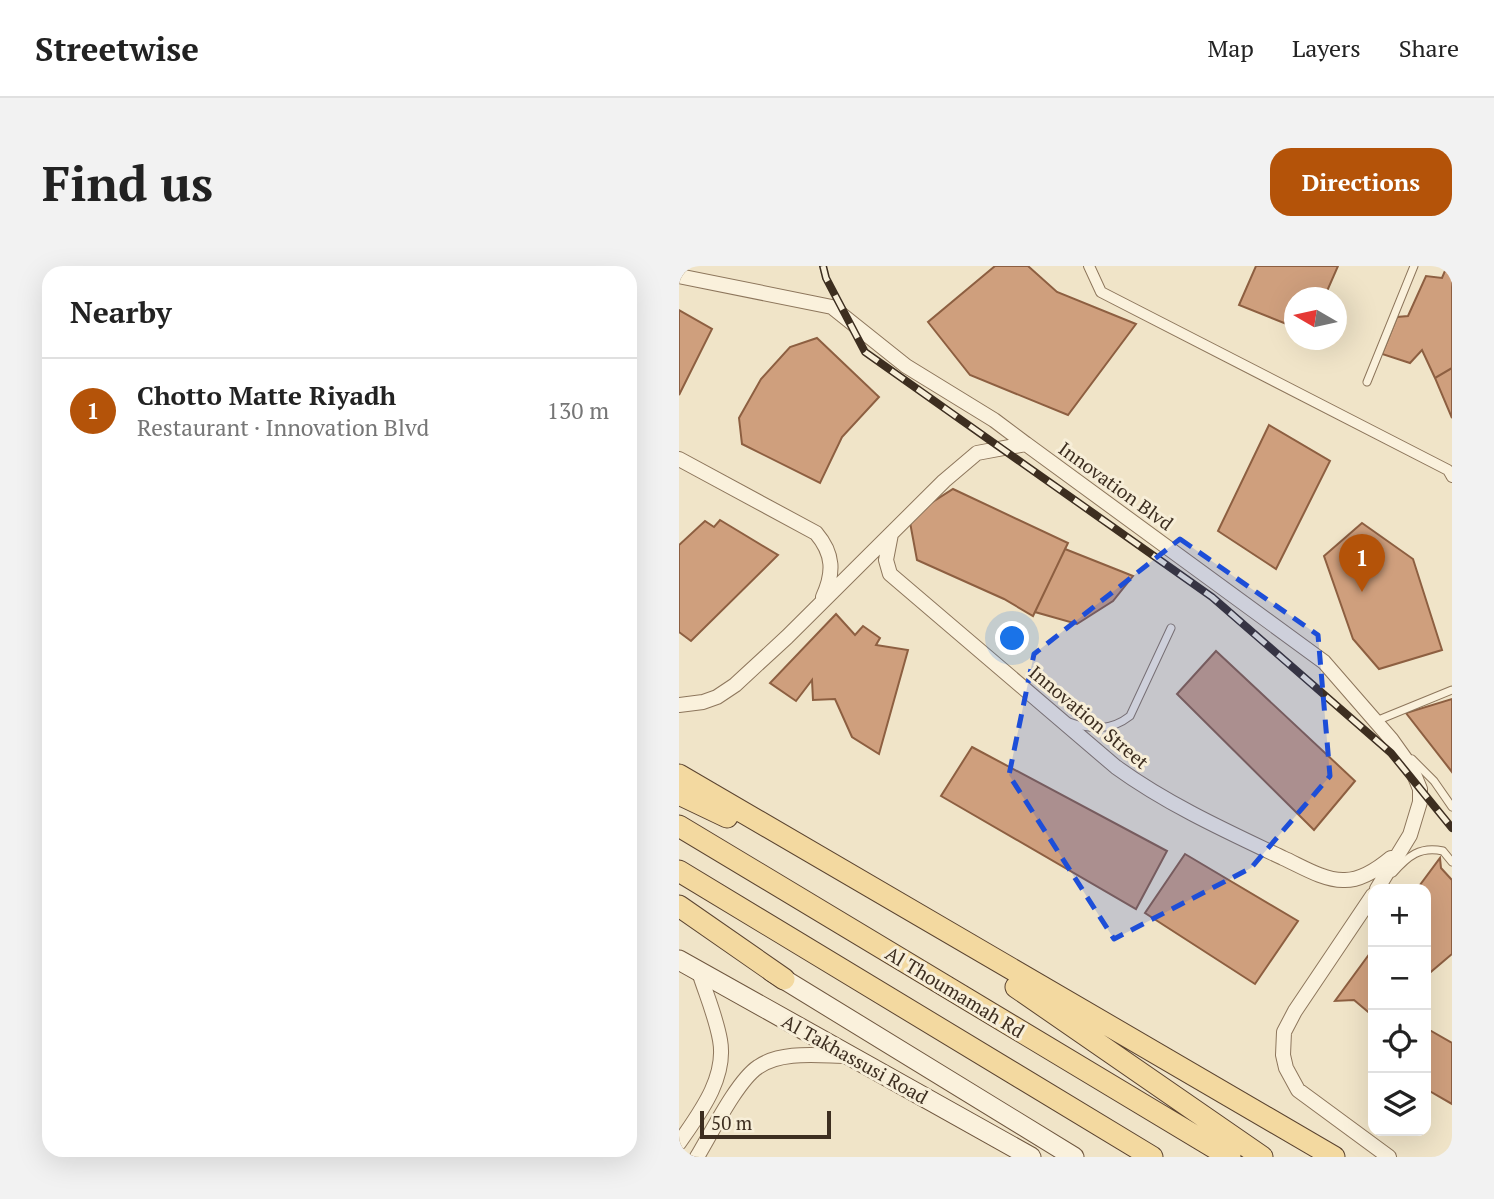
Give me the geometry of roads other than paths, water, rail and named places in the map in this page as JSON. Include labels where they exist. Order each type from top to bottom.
[{"type":"main road","points":[[679,773],[1333,1157]]},
{"type":"main road","points":[[679,794],[840,869]]},
{"type":"main road","name":"Al Thoumamah Rd","points":[[679,826],[1230,1157]]},
{"type":"main road","name":"Al Thoumamah Rd","points":[[679,871],[1151,1157]]},
{"type":"main road","points":[[882,894],[1262,1157]]},
{"type":"main road","points":[[679,906],[784,979]]},
{"type":"main road","points":[[679,914],[1074,1157]]},
{"type":"main road","name":"Al Takhassusi Road","points":[[679,960],[1031,1157]]},
{"type":"street","points":[[1089,266],[1101,292],[1448,470],[1452,477]]},
{"type":"street","points":[[679,276],[832,307],[906,366],[994,420],[1026,444]]},
{"type":"street","points":[[679,705],[717,697],[735,685],[944,481],[977,453],[1026,444]]},
{"type":"street","name":"Innovation Blvd","points":[[1026,444],[1324,662],[1391,739],[1411,767],[1420,789],[1420,803],[1416,820],[1380,884]]},
{"type":"street","points":[[679,458],[816,533],[828,549],[831,568],[830,580],[819,605]]},
{"type":"street","name":"Innovation Street","points":[[891,533],[886,560],[890,574],[1116,768],[1153,792],[1311,871],[1340,880],[1350,880],[1379,868],[1399,852]]},
{"type":"street","name":"Innovation Blvd","points":[[1368,903],[1295,1011],[1284,1032],[1283,1055],[1286,1068],[1298,1090],[1389,1157]]},
{"type":"street","points":[[679,1143],[714,1087],[720,1063],[721,1041],[699,972]]},
{"type":"street","points":[[697,1157],[740,1087],[758,1067],[781,1058],[851,1056]]},
{"type":"lane","points":[[1367,382],[1414,266]]},
{"type":"lane","points":[[1062,720],[1102,728],[1118,725],[1130,716],[1171,628]]},
{"type":"lane","points":[[1376,721],[1452,690]]},
{"type":"lane","points":[[1391,739],[1433,781],[1452,807]]},
{"type":"lane","points":[[1384,884],[1414,853],[1427,849],[1443,851],[1452,862]]},
{"type":"railway","points":[[823,266],[826,278],[865,352],[1212,597],[1391,753],[1452,828]]},
{"type":"place","name":"Chotto Matte Riyadh","points":[[1362,592]]}]
